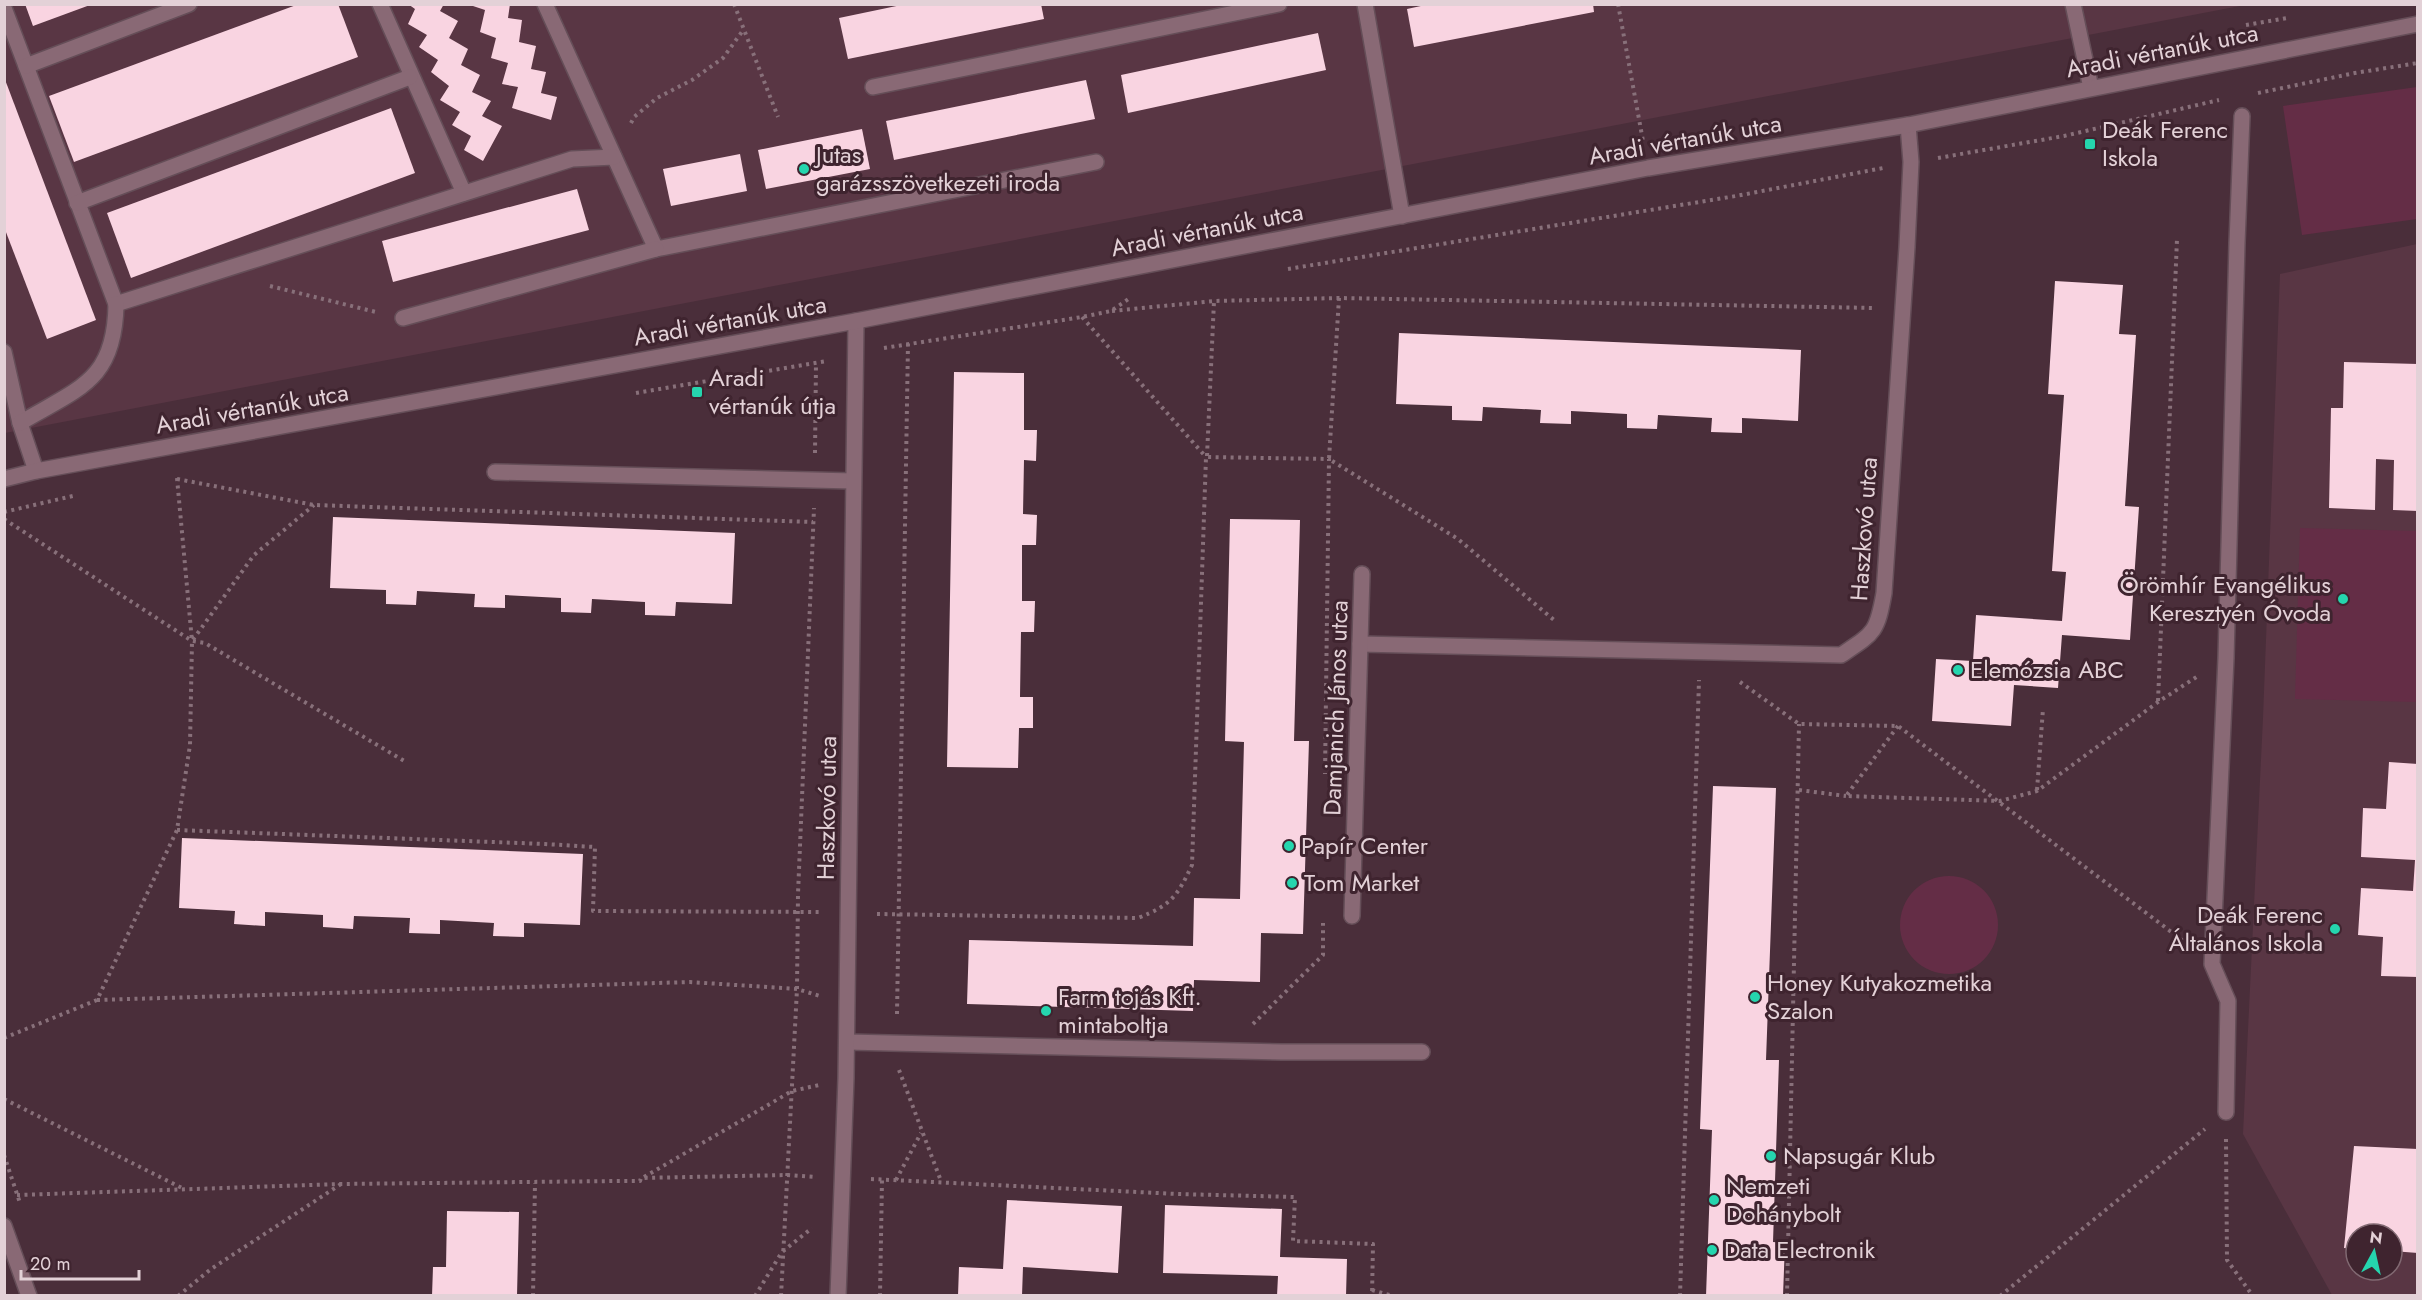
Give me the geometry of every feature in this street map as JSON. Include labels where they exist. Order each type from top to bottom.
[{"type":"street","points":[[26,66],[189,4]]},
{"type":"street","points":[[380,4],[410,77],[464,193]]},
{"type":"street","points":[[545,4],[656,249]]},
{"type":"street","points":[[873,87],[1279,4]]},
{"type":"street","points":[[1365,4],[1402,216]]},
{"type":"street","points":[[2073,4],[2091,87]]},
{"type":"street","points":[[4,8],[116,304],[116,331],[109,354],[97,374],[73,392],[20,423]]},
{"type":"street","name":"Aradi vértanúk utca","points":[[4,479],[36,471],[856,321],[1648,168],[1908,125],[2418,24]]},
{"type":"street","points":[[77,202],[410,77]]},
{"type":"street","points":[[2226,1112],[2228,1001],[2212,964],[2226,658],[2242,116]]},
{"type":"street","name":"Haszkovó utca","points":[[1360,644],[1840,655],[1868,637],[1879,621],[1884,592],[1911,162],[1908,125]]},
{"type":"street","points":[[116,304],[572,159],[614,157]]},
{"type":"street","points":[[403,318],[656,249],[1096,162]]},
{"type":"street","name":"Haszkovó utca","points":[[838,1296],[847,1042],[856,321]]},
{"type":"street","points":[[4,352],[20,423],[36,471]]},
{"type":"street","points":[[495,472],[853,481]]},
{"type":"street","name":"Damjanich János utca","points":[[1352,916],[1362,574]]},
{"type":"street","points":[[847,1042],[1282,1052],[1422,1052]]},
{"type":"street","points":[[4,1226],[29,1296]]},
{"type":"path","points":[[734,4],[778,117]]},
{"type":"path","points":[[1618,4],[1648,168]]},
{"type":"path","points":[[614,157],[634,117],[657,98],[692,80],[723,58],[744,30]]},
{"type":"path","points":[[2253,94],[2355,73],[2418,63]]},
{"type":"path","points":[[1278,271],[1736,196],[1911,162],[2064,136],[2222,99]]},
{"type":"path","points":[[2158,702],[2177,239]]},
{"type":"path","points":[[214,273],[403,318]]},
{"type":"path","points":[[1111,311],[1137,294]]},
{"type":"path","points":[[629,394],[816,363],[908,343],[1111,311],[1214,301],[1339,298],[1902,308]]},
{"type":"path","points":[[1325,778],[1329,459],[1339,298]]},
{"type":"path","points":[[177,830],[595,847],[593,911],[1138,918],[1160,909],[1179,892],[1192,866],[1206,457],[1214,301]]},
{"type":"path","points":[[1082,317],[1206,457],[1329,459],[1458,539],[1589,650]]},
{"type":"path","points":[[4,1038],[97,1000],[690,982],[797,988],[897,1017],[908,343]]},
{"type":"path","points":[[781,1296],[797,988],[815,480],[816,363]]},
{"type":"path","points":[[97,1000],[177,830],[190,745],[192,641],[177,472]]},
{"type":"path","points":[[177,479],[314,505],[813,522]]},
{"type":"path","points":[[4,512],[82,494]]},
{"type":"path","points":[[192,641],[254,555],[314,505]]},
{"type":"path","points":[[4,519],[192,641],[205,643],[406,762]]},
{"type":"path","points":[[1700,653],[1799,724],[1898,726],[2000,801],[2212,964]]},
{"type":"path","points":[[1680,1296],[1700,653]]},
{"type":"path","points":[[1799,790],[1846,796],[2000,801],[2037,791],[2158,702],[2226,658]]},
{"type":"path","points":[[2037,791],[2043,709]]},
{"type":"path","points":[[1787,1296],[1799,724]]},
{"type":"path","points":[[1846,796],[1898,726]]},
{"type":"path","points":[[1248,1029],[1323,955],[1323,920]]},
{"type":"path","points":[[889,1044],[941,1181]]},
{"type":"path","points":[[17,1195],[341,1184],[640,1181],[641,1178],[792,1091],[846,1078]]},
{"type":"path","points":[[4,1099],[186,1190]]},
{"type":"path","points":[[2226,1112],[2227,1260],[2250,1292]]},
{"type":"path","points":[[2000,1296],[2226,1112]]},
{"type":"path","points":[[896,1180],[922,1132]]},
{"type":"path","points":[[641,1178],[787,1175],[1178,1194],[1295,1197],[1293,1241],[1373,1244],[1372,1293],[1393,1296]]},
{"type":"path","points":[[880,1296],[882,1180]]},
{"type":"path","points":[[533,1296],[535,1183]]},
{"type":"path","points":[[178,1296],[211,1269],[341,1184]]},
{"type":"path","points":[[755,1296],[782,1252],[843,1203]]},
{"type":"shaded area","points":[[5,5],[2245,5],[5,433]]},
{"type":"shaded area","points":[[2417,87],[2417,219],[2302,235],[2283,106]]},
{"type":"shaded area","points":[[2417,244],[2417,1295],[2332,1295],[2243,1134],[2263,718],[2280,274]]},
{"type":"shaded area","points":[[2300,528],[2417,531],[2417,702],[2295,699]]},
{"type":"shaded area","points":[[1949,876],[1968,880],[1984,890],[1994,906],[1998,925],[1994,944],[1984,960],[1968,970],[1949,974],[1930,970],[1914,960],[1904,944],[1900,925],[1904,906],[1914,890],[1930,880]]},
{"type":"building","points":[[25,4],[90,4],[90,5],[33,26]]},
{"type":"building","points":[[299,4],[338,4],[358,57],[74,162],[49,96]]},
{"type":"building","points":[[408,4],[444,4],[440,11],[458,21],[449,38],[468,49],[461,65],[480,75],[472,92],[491,101],[482,116],[502,126],[483,161],[464,150],[471,136],[452,125],[460,112],[440,100],[449,86],[431,72],[438,60],[419,47],[427,35],[408,24],[415,9]]},
{"type":"building","points":[[467,4],[510,4],[508,18],[522,20],[519,42],[536,46],[531,69],[546,72],[541,93],[557,97],[551,120],[512,108],[518,87],[502,84],[508,63],[491,58],[496,38],[480,32],[485,10]]},
{"type":"building","points":[[906,4],[1041,4],[1044,19],[848,59],[839,18]]},
{"type":"building","points":[[1430,4],[1593,4],[1594,12],[1414,47],[1407,9]]},
{"type":"building","points":[[1318,33],[1326,70],[1128,113],[1121,75]]},
{"type":"building","points":[[4,77],[96,320],[47,339],[4,227]]},
{"type":"building","points":[[1086,80],[1095,119],[894,160],[886,121]]},
{"type":"building","points":[[391,108],[415,173],[131,278],[107,213]]},
{"type":"building","points":[[862,129],[870,169],[766,189],[758,150]]},
{"type":"building","points":[[740,154],[747,191],[671,206],[663,169]]},
{"type":"building","points":[[577,189],[589,230],[393,282],[382,241]]},
{"type":"building","points":[[2055,281],[2123,285],[2119,334],[2136,335],[2125,506],[2139,507],[2130,640],[2062,635],[2058,688],[2014,685],[2011,726],[1932,721],[1936,659],[1973,661],[1976,615],[2062,621],[2066,572],[2052,571],[2064,395],[2048,394]]},
{"type":"building","points":[[1399,333],[1801,350],[1798,421],[1742,418],[1742,433],[1711,432],[1712,418],[1658,415],[1657,429],[1627,428],[1627,414],[1571,411],[1571,424],[1540,423],[1541,410],[1483,407],[1482,421],[1452,420],[1452,406],[1396,404]]},
{"type":"building","points":[[2344,362],[2418,364],[2418,511],[2393,510],[2394,460],[2376,459],[2375,510],[2329,508],[2331,408],[2343,408]]},
{"type":"building","points":[[954,372],[1024,373],[1024,430],[1037,430],[1036,461],[1024,460],[1023,514],[1037,515],[1036,545],[1022,545],[1022,601],[1035,601],[1034,632],[1021,632],[1020,697],[1033,697],[1033,728],[1019,728],[1018,768],[947,767]]},
{"type":"building","points":[[333,517],[735,533],[732,604],[676,602],[675,616],[645,615],[645,602],[592,599],[591,613],[561,612],[561,598],[505,595],[505,608],[474,607],[475,594],[417,591],[416,605],[386,604],[386,590],[330,588]]},
{"type":"building","points":[[1230,519],[1300,520],[1294,741],[1309,741],[1303,934],[1261,933],[1260,982],[1194,980],[1193,1011],[967,1004],[969,940],[1193,946],[1194,898],[1240,899],[1244,742],[1225,741]]},
{"type":"building","points":[[2389,762],[2418,764],[2418,977],[2381,976],[2383,937],[2358,935],[2361,888],[2413,891],[2415,860],[2361,857],[2363,808],[2386,809]]},
{"type":"building","points":[[1713,786],[1776,788],[1766,1060],[1779,1060],[1773,1242],[1785,1243],[1783,1296],[1706,1296],[1712,1130],[1700,1129]]},
{"type":"building","points":[[182,838],[583,854],[580,925],[524,923],[524,937],[493,936],[494,923],[440,920],[440,934],[409,933],[410,918],[354,916],[353,929],[323,927],[323,915],[265,912],[265,926],[234,924],[235,911],[179,908]]},
{"type":"building","points":[[2354,1146],[2418,1149],[2418,1253],[2404,1252],[2404,1222],[2347,1222]]},
{"type":"building","points":[[1007,1200],[1122,1206],[1118,1273],[1023,1267],[1022,1296],[958,1296],[959,1267],[1003,1269]]},
{"type":"building","points":[[1165,1205],[1282,1209],[1280,1257],[1347,1259],[1346,1296],[1277,1296],[1278,1276],[1163,1273]]},
{"type":"building","points":[[447,1211],[519,1212],[517,1296],[432,1296],[433,1267],[446,1267]]},
{"type":"place","name":"Deák Ferenc Iskola","points":[[2090,144]]},
{"type":"place","name":"Jutas garázsszövetkezeti iroda","points":[[804,169]]},
{"type":"place","name":"Aradi vértanúk útja","points":[[697,392]]},
{"type":"place","name":"Örömhír Evangélikus Keresztyén Óvoda","points":[[2343,599]]},
{"type":"place","name":"Elemózsia ABC","points":[[1958,670]]},
{"type":"place","name":"Papír Center","points":[[1289,846]]},
{"type":"place","name":"Tom Market","points":[[1292,883]]},
{"type":"place","name":"Deák Ferenc Általános Iskola","points":[[2335,929]]},
{"type":"place","name":"Honey Kutyakozmetika Szalon","points":[[1755,997]]},
{"type":"place","name":"Farm tojás Kft. mintaboltja","points":[[1046,1011]]},
{"type":"place","name":"Napsugár Klub","points":[[1771,1156]]},
{"type":"place","name":"Nemzeti Dohánybolt","points":[[1714,1200]]},
{"type":"place","name":"Data Electronik","points":[[1712,1250]]}]
